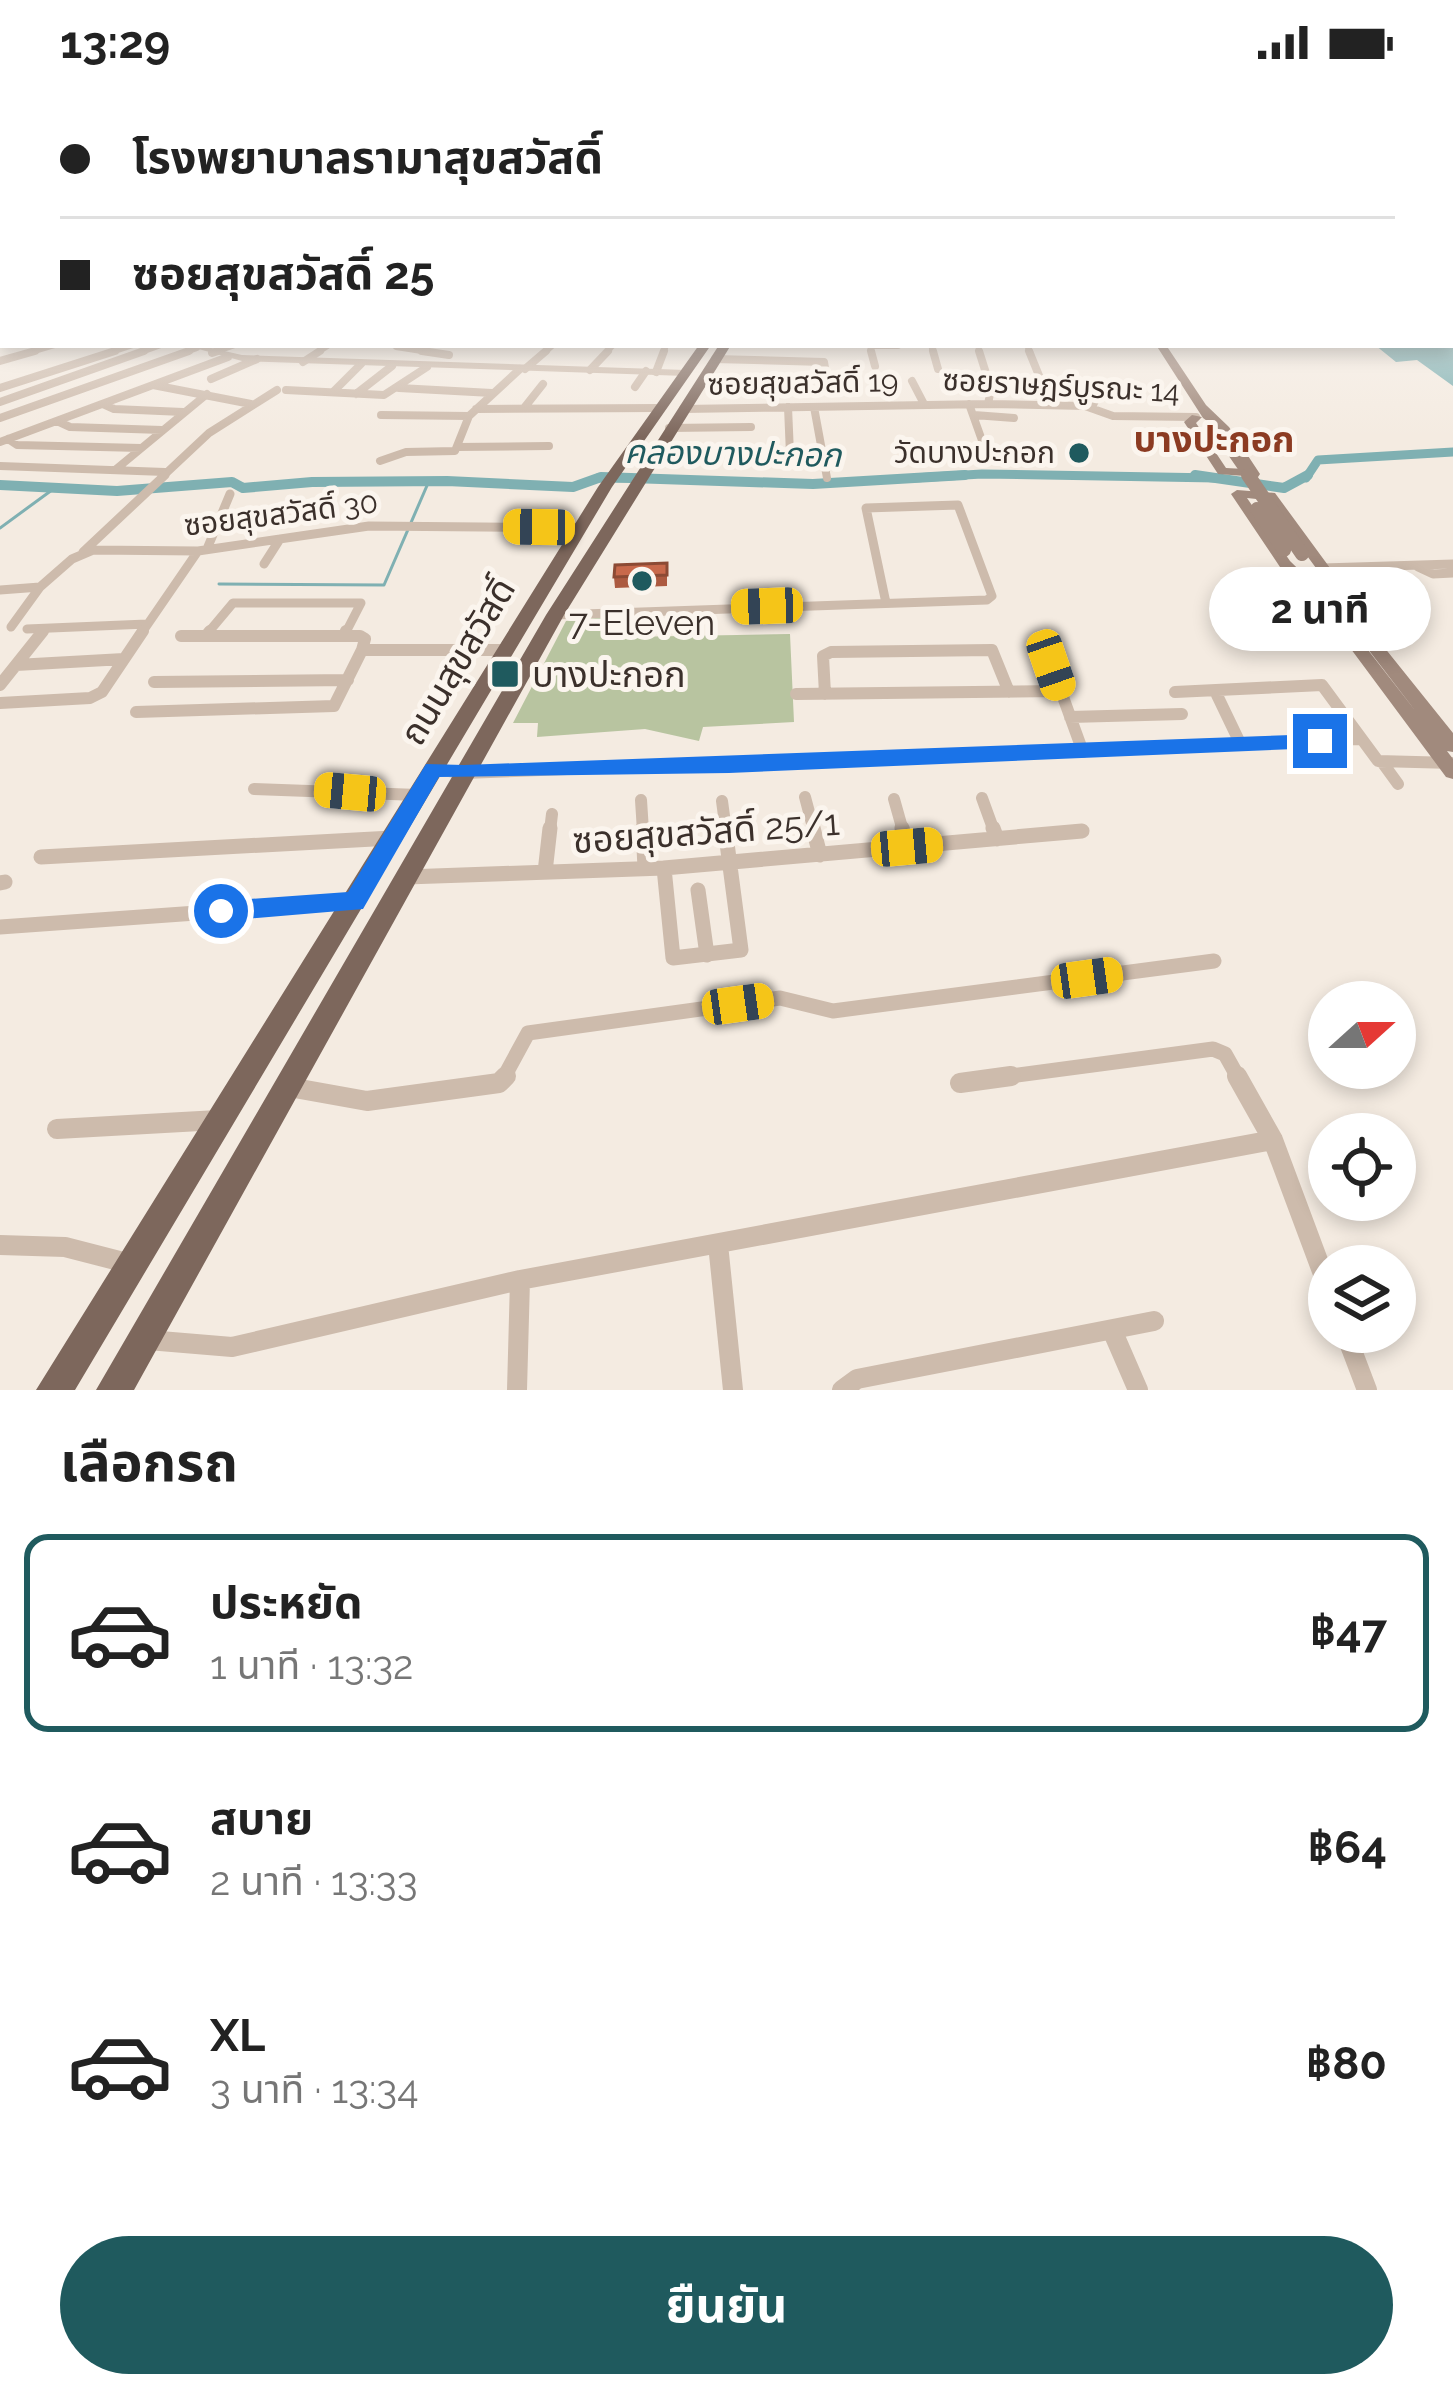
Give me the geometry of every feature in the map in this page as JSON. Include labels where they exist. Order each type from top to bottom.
[{"type":"main road","name":"ถนนสุขสวัสดิ์","points":[[114,1390],[555,615],[661,408],[703,348]]},
{"type":"main road","name":"ถนนสุขสวัสดิ์","points":[[54,1390],[581,528],[669,428],[723,348]]},
{"type":"main road","points":[[1151,348],[1329,609]]},
{"type":"main road","points":[[1162,348],[1198,412],[1225,429],[1254,474],[1222,471],[1190,422],[1198,412]]},
{"type":"main road","points":[[1238,494],[1270,496],[1451,761],[1329,609],[1285,565],[1238,494]]},
{"type":"main road","points":[[1293,552],[1326,577]]},
{"type":"street","points":[[0,361],[45,348]]},
{"type":"street","points":[[0,388],[124,348]]},
{"type":"street","points":[[0,401],[152,348]]},
{"type":"street","points":[[0,418],[188,348]]},
{"type":"street","points":[[198,348],[228,357],[303,362],[686,373]]},
{"type":"street","points":[[212,353],[226,348]]},
{"type":"street","points":[[303,362],[324,348]]},
{"type":"street","points":[[402,348],[448,355]]},
{"type":"street","points":[[11,627],[40,587],[209,433],[251,404],[282,390],[384,395],[457,348]]},
{"type":"street","points":[[451,464],[472,412],[549,348]]},
{"type":"street","points":[[590,370],[610,348]]},
{"type":"street","points":[[635,387],[664,348]]},
{"type":"street","points":[[871,348],[875,366]]},
{"type":"street","points":[[933,348],[938,369]]},
{"type":"street","points":[[1028,348],[1051,405]]},
{"type":"street","points":[[980,350],[991,389],[988,404]]},
{"type":"street","points":[[4,440],[228,357]]},
{"type":"street","points":[[211,380],[256,359]]},
{"type":"street","points":[[715,359],[793,366],[824,362],[825,368]]},
{"type":"street","points":[[333,392],[361,364]]},
{"type":"street","points":[[356,394],[392,366]]},
{"type":"street","points":[[351,374],[382,375]]},
{"type":"street","points":[[912,381],[924,404]]},
{"type":"street","points":[[524,408],[543,384]]},
{"type":"street","points":[[153,385],[251,404]]},
{"type":"street","points":[[398,388],[492,392]]},
{"type":"street","points":[[115,470],[207,394]]},
{"type":"street","points":[[1092,407],[1097,397],[1136,398]]},
{"type":"street","points":[[102,404],[114,409],[185,412]]},
{"type":"street","name":"ซอยราษฎร์บูรณะ 14","points":[[924,404],[1092,407],[1114,416],[1198,412]]},
{"type":"street","name":"ซอยสุขสวัสดิ์ 19","points":[[682,409],[924,404]]},
{"type":"street","points":[[970,404],[985,446]]},
{"type":"street","points":[[788,407],[790,454]]},
{"type":"street","points":[[814,407],[827,478]]},
{"type":"street","points":[[381,415],[661,408]]},
{"type":"street","points":[[974,415],[1014,418]]},
{"type":"street","points":[[56,421],[70,427],[164,430]]},
{"type":"street","points":[[669,428],[751,427]]},
{"type":"street","points":[[4,440],[17,445],[141,448]]},
{"type":"street","points":[[380,461],[406,452],[549,446]]},
{"type":"street","points":[[0,466],[166,472]]},
{"type":"street","points":[[0,703],[90,698],[102,692],[220,524],[220,506],[230,494]]},
{"type":"street","points":[[555,615],[987,600],[992,596],[958,506],[866,508],[886,603]]},
{"type":"street","name":"ซอยสุขสวัสดิ์ 30","points":[[82,553],[203,550],[409,525],[581,528]]},
{"type":"street","points":[[264,564],[280,539]]},
{"type":"street","points":[[1326,577],[1417,566],[1429,574],[1453,568]]},
{"type":"street","points":[[2,592],[40,587]]},
{"type":"street","points":[[206,636],[233,603],[361,603],[344,636]]},
{"type":"street","points":[[27,629],[147,624]]},
{"type":"street","points":[[0,685],[45,628]]},
{"type":"street","points":[[136,712],[324,708],[341,700],[365,639],[181,637]]},
{"type":"street","points":[[1042,639],[1083,752]]},
{"type":"street","points":[[362,650],[505,650]]},
{"type":"street","points":[[825,694],[823,656],[854,651],[992,650],[1009,692]]},
{"type":"street","points":[[16,665],[124,659]]},
{"type":"street","points":[[154,682],[348,680]]},
{"type":"street","points":[[1175,692],[1322,686],[1398,784]]},
{"type":"street","points":[[796,694],[1060,692]]},
{"type":"street","points":[[1217,695],[1241,745]]},
{"type":"street","points":[[1070,717],[1182,714]]},
{"type":"street","points":[[434,769],[464,772],[1083,752],[1359,739]]},
{"type":"street","points":[[1382,762],[1451,761]]},
{"type":"street","points":[[254,789],[418,795]]},
{"type":"street","points":[[805,797],[820,855]]},
{"type":"street","points":[[982,798],[997,839]]},
{"type":"street","points":[[894,799],[907,847]]},
{"type":"street","points":[[640,800],[645,868]]},
{"type":"street","points":[[664,868],[670,956],[736,952],[742,946],[722,801]]},
{"type":"street","points":[[545,872],[552,814]]},
{"type":"street","name":"ซอยสุขสวัสดิ์ 25/1","points":[[405,877],[664,868],[1082,831]]},
{"type":"street","points":[[41,857],[392,838]]},
{"type":"street","points":[[698,890],[707,955]]},
{"type":"street","points":[[0,927],[355,902]]},
{"type":"street","points":[[289,1087],[367,1101],[499,1083],[511,1069],[518,1043],[528,1034],[780,998],[833,1011],[1214,961]]},
{"type":"street","points":[[960,1083],[1213,1049],[1235,1065],[1273,1140],[1312,1245]]},
{"type":"street","points":[[57,1129],[219,1120]]},
{"type":"street","points":[[143,1340],[232,1347],[520,1280],[1273,1140]]},
{"type":"street","points":[[0,1245],[52,1243],[92,1249],[130,1264]]},
{"type":"street","points":[[718,1244],[733,1390]]},
{"type":"street","points":[[517,1390],[520,1280]]},
{"type":"street","points":[[842,1390],[857,1379],[1154,1321]]},
{"type":"street","points":[[1112,1330],[1138,1390]]},
{"type":"street","points":[[1353,1353],[1367,1390]]},
{"type":"green space","points":[[625,615],[626,637],[790,634],[794,722],[703,727],[699,741],[645,729],[537,737],[538,723],[513,723],[566,621]]},
{"type":"water","points":[[1379,348],[1453,348],[1453,386],[1417,360],[1396,362]]},
{"type":"building","points":[[667,563],[667,575],[614,577],[615,565]]},
{"type":"waterway","name":"คลองบางปะกอก","points":[[1308,475],[1318,460],[1453,452]]},
{"type":"waterway","name":"คลองบางปะกอก","points":[[598,478],[813,484],[965,475]]},
{"type":"waterway","name":"คลองบางปะกอก","points":[[914,478],[965,475]]},
{"type":"waterway","name":"คลองบางปะกอก","points":[[965,475],[1215,478]]},
{"type":"waterway","name":"คลองบางปะกอก","points":[[1195,475],[1215,478]]},
{"type":"waterway","name":"คลองบางปะกอก","points":[[1215,478],[1284,488],[1308,475]]},
{"type":"waterway","name":"คลองบางปะกอก","points":[[0,485],[117,491],[232,482],[243,488],[312,482],[447,481],[573,487],[598,478]]},
{"type":"waterway","name":"คลองบางปะกอก","points":[[598,478],[631,478]]},
{"type":"waterway","points":[[219,584],[384,585],[429,481]]},
{"type":"waterway","points":[[0,528],[52,490]]},
{"type":"place","name":"วัดบางปะกอก","points":[[1079,453]]},
{"type":"place","name":"7-Eleven","points":[[642,581]]},
{"type":"place","name":"บางปะกอก","points":[[505,674]]},
{"type":"district","name":"บางปะกอก","points":[[1214,439]]},
{"type":"route","points":[[221,911],[355,902],[434,769],[729,766],[1320,741]]}]
